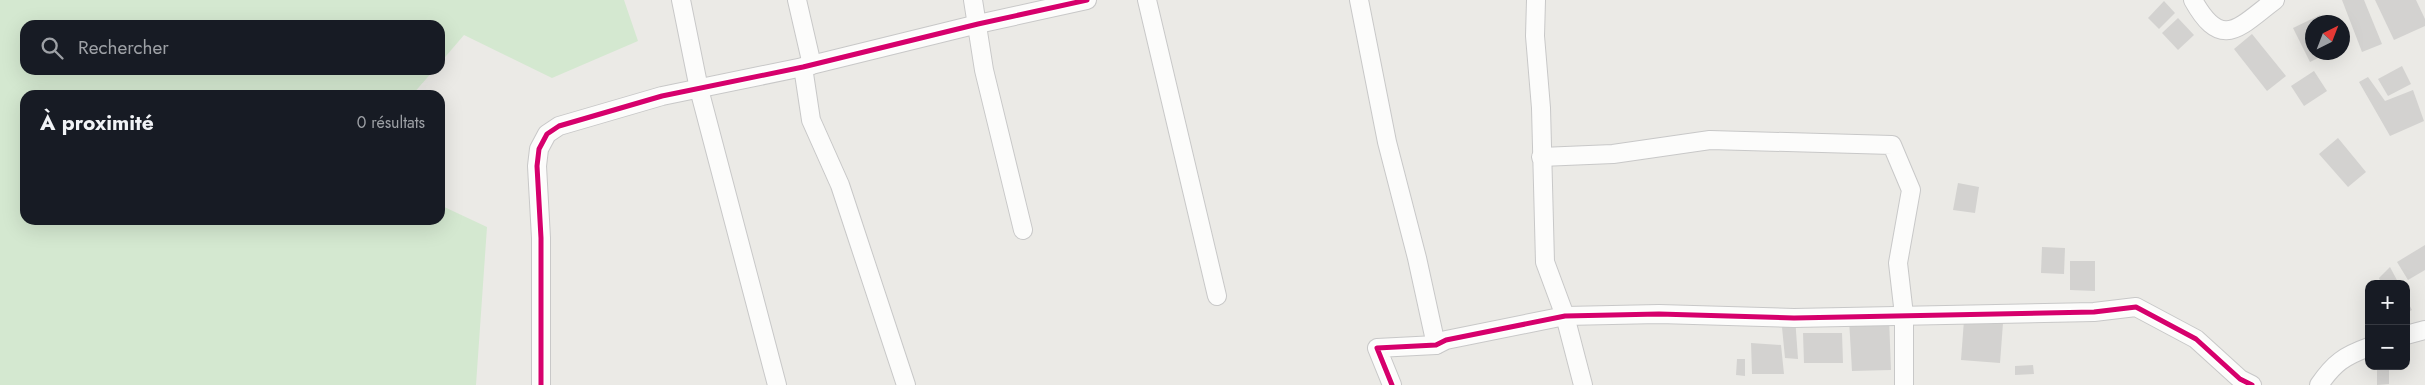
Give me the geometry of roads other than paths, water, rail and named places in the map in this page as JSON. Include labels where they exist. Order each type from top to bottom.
[{"type":"street","points":[[681,0],[699,88],[777,385]]},
{"type":"street","points":[[797,0],[807,66],[811,120],[840,185],[906,385]]},
{"type":"street","points":[[973,0],[984,70],[1023,230]]},
{"type":"street","points":[[541,385],[541,238],[537,166],[539,149],[547,134],[559,126],[662,96],[807,66],[978,24],[1087,0]]},
{"type":"street","points":[[1147,0],[1217,296]]},
{"type":"street","points":[[1359,0],[1386,142],[1417,258],[1436,345]]},
{"type":"street","points":[[1536,0],[1545,262],[1564,316],[1583,385]]},
{"type":"street","points":[[2193,0],[2204,19],[2216,28],[2229,31],[2241,26],[2275,0]]},
{"type":"street","points":[[1541,157],[1613,154],[1710,140],[1892,146],[1911,190],[1898,263],[1904,315],[1904,385]]},
{"type":"street","points":[[1392,385],[1377,348],[1436,345],[1446,340],[1564,316],[1659,314],[1794,318],[2094,312],[2136,307],[2196,339],[2240,379],[2252,385]]},
{"type":"street","points":[[2410,335],[2425,330]]},
{"type":"street","points":[[2319,385],[2330,368],[2349,354],[2365,348]]}]
